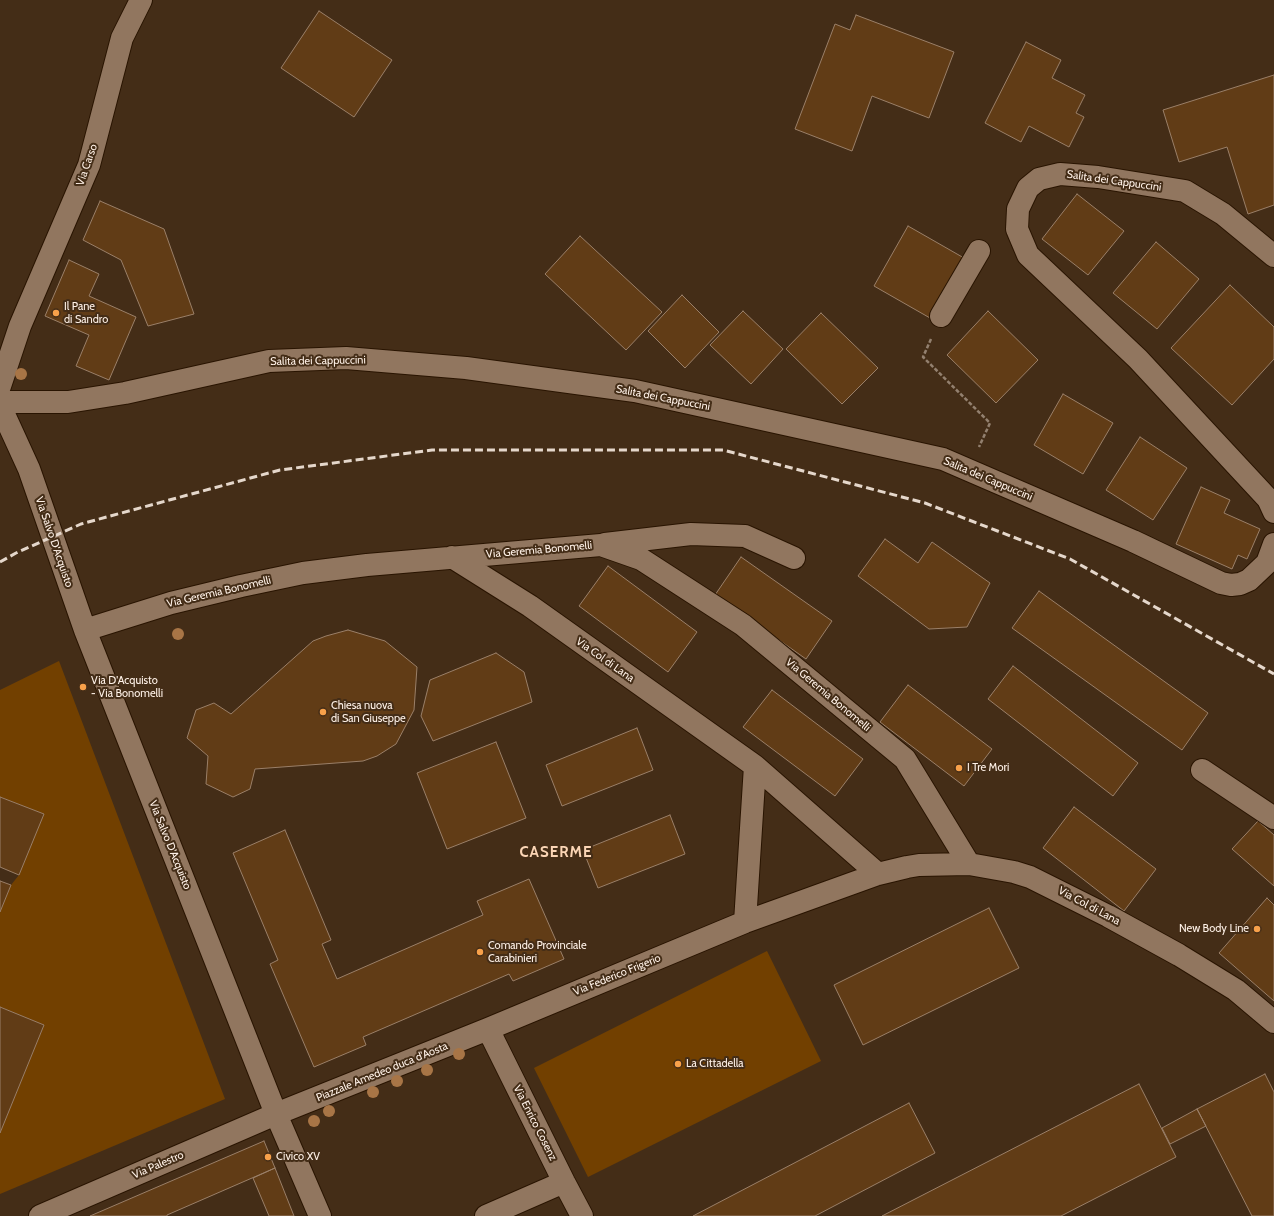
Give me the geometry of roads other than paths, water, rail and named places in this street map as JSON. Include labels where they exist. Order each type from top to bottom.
[{"type":"street","name":"Via Carso","points":[[2,401],[20,326],[89,165],[122,38],[141,0]]},
{"type":"street","name":"Salita dei Cappuccini","points":[[1271,506],[1138,359],[1028,255],[1017,229],[1018,209],[1028,188],[1039,179],[1060,174],[1098,177],[1185,191],[1223,214],[1274,256]]},
{"type":"street","points":[[942,316],[979,252]]},
{"type":"street","name":"Via Carso","points":[[0,354],[20,326]]},
{"type":"street","name":"Salita dei Cappuccini","points":[[2,401],[68,402],[125,393],[269,361],[346,358],[466,368],[635,391],[943,459],[1133,541],[1221,583],[1231,585],[1240,584],[1249,580],[1267,564],[1274,544]]},
{"type":"street","name":"Via Salvo D'Acquisto","points":[[2,401],[29,469],[85,630],[276,1114],[320,1216]]},
{"type":"street","points":[[0,444],[29,469]]},
{"type":"street","points":[[601,545],[691,534],[745,536],[794,558]]},
{"type":"street","name":"Via Geremia Bonomelli","points":[[85,630],[171,603],[303,573],[366,565],[601,545],[641,559],[743,625],[905,758],[969,864]]},
{"type":"street","name":"Via Col di Lana","points":[[452,557],[530,606],[755,766],[878,874]]},
{"type":"street","points":[[745,922],[755,766]]},
{"type":"street","points":[[1202,770],[1274,818]]},
{"type":"street","name":"Via Col di Lana","points":[[745,922],[878,874],[919,865],[969,864],[1014,872],[1030,877],[1101,912],[1179,955],[1236,990],[1274,1022]]},
{"type":"street","name":"Via Federico Frigerio","points":[[488,1029],[745,922]]},
{"type":"street","name":"Piazzale Amedeo duca d'Aosta","points":[[276,1114],[488,1029]]},
{"type":"street","name":"Via Enrico Cosenz","points":[[488,1029],[582,1216]]},
{"type":"street","name":"Via Palestro","points":[[40,1216],[276,1114]]},
{"type":"street","points":[[486,1216],[564,1182]]},
{"type":"railway","points":[[0,562],[16,553],[81,524],[280,470],[432,450],[723,450],[925,503],[1070,559],[1274,674]]},
{"type":"place","name":"Il Pane di Sandro","points":[[56,313]]},
{"type":"place","name":"Via D'Acquisto - Via Bonomelli","points":[[83,687]]},
{"type":"place","name":"Chiesa nuova di San Giuseppe","points":[[323,712]]},
{"type":"place","name":"I Tre Mori","points":[[959,768]]},
{"type":"place","name":"New Body Line","points":[[1257,929]]},
{"type":"place","name":"Comando Provinciale Carabinieri","points":[[480,952]]},
{"type":"place","name":"La Cittadella","points":[[678,1064]]},
{"type":"place","name":"Civico XV","points":[[268,1157]]},
{"type":"district","name":"CASERME","points":[[556,853]]}]
